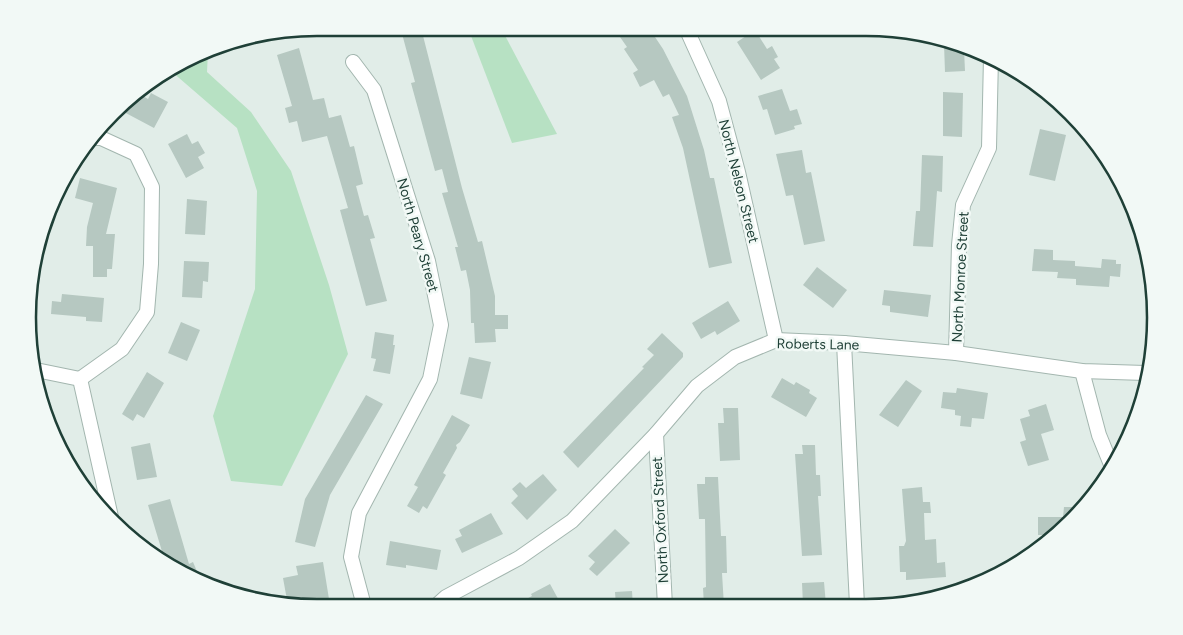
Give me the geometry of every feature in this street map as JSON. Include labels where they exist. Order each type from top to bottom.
[{"type":"street","name":"North Nelson Street","points":[[690,36],[719,101],[738,172],[776,340]]},
{"type":"street","name":"North Peary Street","points":[[353,62],[374,90],[428,261],[440,325],[430,379],[359,513],[351,557],[362,599]]},
{"type":"street","name":"North Monroe Street","points":[[956,353],[959,245],[963,205],[989,148],[991,65]]},
{"type":"street","points":[[42,371],[80,379],[122,349],[147,312],[152,264],[152,187],[136,154],[101,138]]},
{"type":"street","name":"Roberts Lane","points":[[444,599],[519,558],[572,521],[656,434],[697,386],[735,357],[776,340],[844,343],[956,353],[1082,371],[1141,373]]},
{"type":"street","points":[[844,343],[857,599]]},
{"type":"street","points":[[1082,371],[1099,435],[1109,459]]},
{"type":"street","points":[[80,379],[108,505]]},
{"type":"street","name":"North Oxford Street","points":[[656,434],[665,599]]},
{"type":"green space","points":[[471,36],[505,36],[557,134],[512,143]]},
{"type":"green space","points":[[208,59],[207,72],[251,112],[291,171],[329,285],[348,354],[282,486],[231,481],[213,416],[255,289],[257,191],[237,128],[176,75]]},
{"type":"building","points":[[403,36],[423,36],[462,188],[478,242],[482,241],[495,296],[495,315],[508,315],[508,329],[495,329],[496,342],[475,343],[474,323],[471,323],[470,290],[466,270],[461,271],[455,247],[458,247],[442,193],[448,192],[442,169],[435,171],[411,83],[415,82]]},
{"type":"building","points":[[654,36],[687,96],[704,150],[710,178],[714,178],[732,263],[709,268],[683,148],[672,117],[679,115],[669,94],[663,97],[654,80],[640,87],[633,73],[638,70],[624,49],[627,47],[620,37]]},
{"type":"building","points":[[746,36],[759,36],[767,49],[772,46],[778,57],[774,59],[780,68],[761,80],[737,42]]},
{"type":"building","points":[[299,48],[313,100],[324,98],[329,118],[341,115],[350,147],[354,146],[363,184],[356,186],[364,216],[368,215],[375,238],[370,239],[387,301],[366,306],[340,210],[348,208],[327,136],[302,142],[297,121],[289,123],[285,108],[292,106],[277,55]]},
{"type":"building","points":[[944,48],[964,54],[965,71],[945,72]]},
{"type":"building","points":[[782,89],[790,111],[797,109],[802,124],[794,126],[795,129],[775,135],[767,109],[763,110],[758,96]]},
{"type":"building","points":[[943,92],[963,93],[962,137],[943,136]]},
{"type":"building","points":[[151,93],[168,102],[154,128],[125,113],[143,96],[148,99]]},
{"type":"building","points":[[1040,129],[1066,135],[1055,181],[1029,175]]},
{"type":"building","points":[[187,134],[192,144],[198,141],[205,153],[198,157],[204,168],[186,178],[168,144]]},
{"type":"building","points":[[802,150],[806,173],[811,172],[825,241],[804,245],[793,195],[786,196],[776,154]]},
{"type":"building","points":[[922,155],[943,156],[942,192],[937,191],[933,247],[913,246],[916,211],[920,211]]},
{"type":"building","points":[[80,178],[117,188],[106,234],[115,234],[112,269],[107,269],[107,277],[93,277],[93,246],[86,246],[87,227],[93,203],[75,198]]},
{"type":"building","points":[[187,199],[207,201],[205,235],[185,234]]},
{"type":"building","points":[[1034,249],[1053,250],[1053,260],[1075,261],[1075,266],[1101,268],[1102,259],[1116,260],[1116,264],[1121,264],[1120,277],[1110,276],[1109,287],[1076,285],[1076,279],[1057,278],[1058,272],[1032,271]]},
{"type":"building","points":[[184,261],[209,262],[208,282],[203,281],[202,298],[182,297]]},
{"type":"building","points":[[817,267],[847,290],[833,308],[803,285]]},
{"type":"building","points":[[884,290],[931,295],[928,317],[890,312],[890,306],[882,305]]},
{"type":"building","points":[[62,294],[104,298],[102,322],[86,321],[86,317],[51,314],[52,301],[61,302]]},
{"type":"building","points":[[728,301],[740,321],[717,335],[715,331],[701,339],[692,323]]},
{"type":"building","points":[[181,322],[200,330],[187,361],[168,353]]},
{"type":"building","points":[[375,332],[394,335],[393,345],[395,345],[390,374],[373,371],[376,359],[371,358]]},
{"type":"building","points":[[662,333],[683,353],[683,357],[578,468],[563,452],[644,368],[642,367],[654,355],[647,349]]},
{"type":"building","points":[[469,357],[491,362],[482,399],[460,394]]},
{"type":"building","points":[[147,372],[164,383],[144,418],[137,414],[133,421],[122,414]]},
{"type":"building","points":[[782,378],[794,385],[796,382],[810,390],[809,393],[817,398],[806,417],[771,397]]},
{"type":"building","points":[[906,380],[922,391],[898,427],[879,415]]},
{"type":"building","points":[[957,388],[988,393],[984,419],[972,418],[971,427],[960,426],[961,416],[955,415],[955,410],[941,408],[943,392],[956,393]]},
{"type":"building","points":[[366,395],[383,404],[330,495],[315,547],[295,542],[305,499]]},
{"type":"building","points":[[1046,404],[1054,430],[1041,434],[1049,460],[1028,466],[1020,442],[1026,440],[1020,419],[1030,416],[1028,410]]},
{"type":"building","points":[[723,408],[738,408],[740,460],[720,461],[718,423],[724,423]]},
{"type":"building","points":[[452,415],[470,425],[460,442],[456,445],[457,448],[443,473],[446,475],[427,509],[423,506],[419,513],[407,506],[418,487],[414,485]]},
{"type":"building","points":[[150,443],[157,477],[137,480],[131,447]]},
{"type":"building","points":[[802,445],[815,445],[816,475],[820,475],[821,496],[818,496],[822,555],[802,556],[795,454],[803,454]]},
{"type":"building","points":[[543,474],[557,490],[527,520],[511,503],[518,496],[512,489],[520,482],[526,488]]},
{"type":"building","points":[[705,477],[718,477],[721,536],[726,536],[727,573],[722,573],[724,599],[704,599],[703,588],[706,587],[705,519],[699,519],[697,484],[705,484]]},
{"type":"building","points":[[922,487],[923,502],[930,502],[931,513],[924,513],[925,540],[936,539],[937,563],[945,562],[946,577],[906,580],[906,572],[900,572],[899,546],[904,546],[906,541],[902,489]]},
{"type":"building","points":[[170,499],[189,564],[193,562],[197,572],[162,552],[148,505]]},
{"type":"building","points":[[1064,507],[1073,507],[1064,516]]},
{"type":"building","points":[[491,513],[503,534],[462,553],[455,539],[462,536],[459,530]]},
{"type":"building","points":[[1038,517],[1063,517],[1044,535],[1038,535]]},
{"type":"building","points":[[615,529],[630,543],[597,576],[589,569],[595,562],[588,556]]},
{"type":"building","points":[[390,541],[441,550],[437,570],[406,565],[406,568],[386,565]]},
{"type":"building","points":[[323,562],[329,599],[286,597],[283,578],[298,575],[296,566]]},
{"type":"building","points":[[824,582],[825,599],[803,599],[802,583]]},
{"type":"building","points":[[550,584],[558,599],[526,599],[532,596],[531,594]]},
{"type":"building","points":[[632,591],[633,599],[616,599],[615,592]]}]
